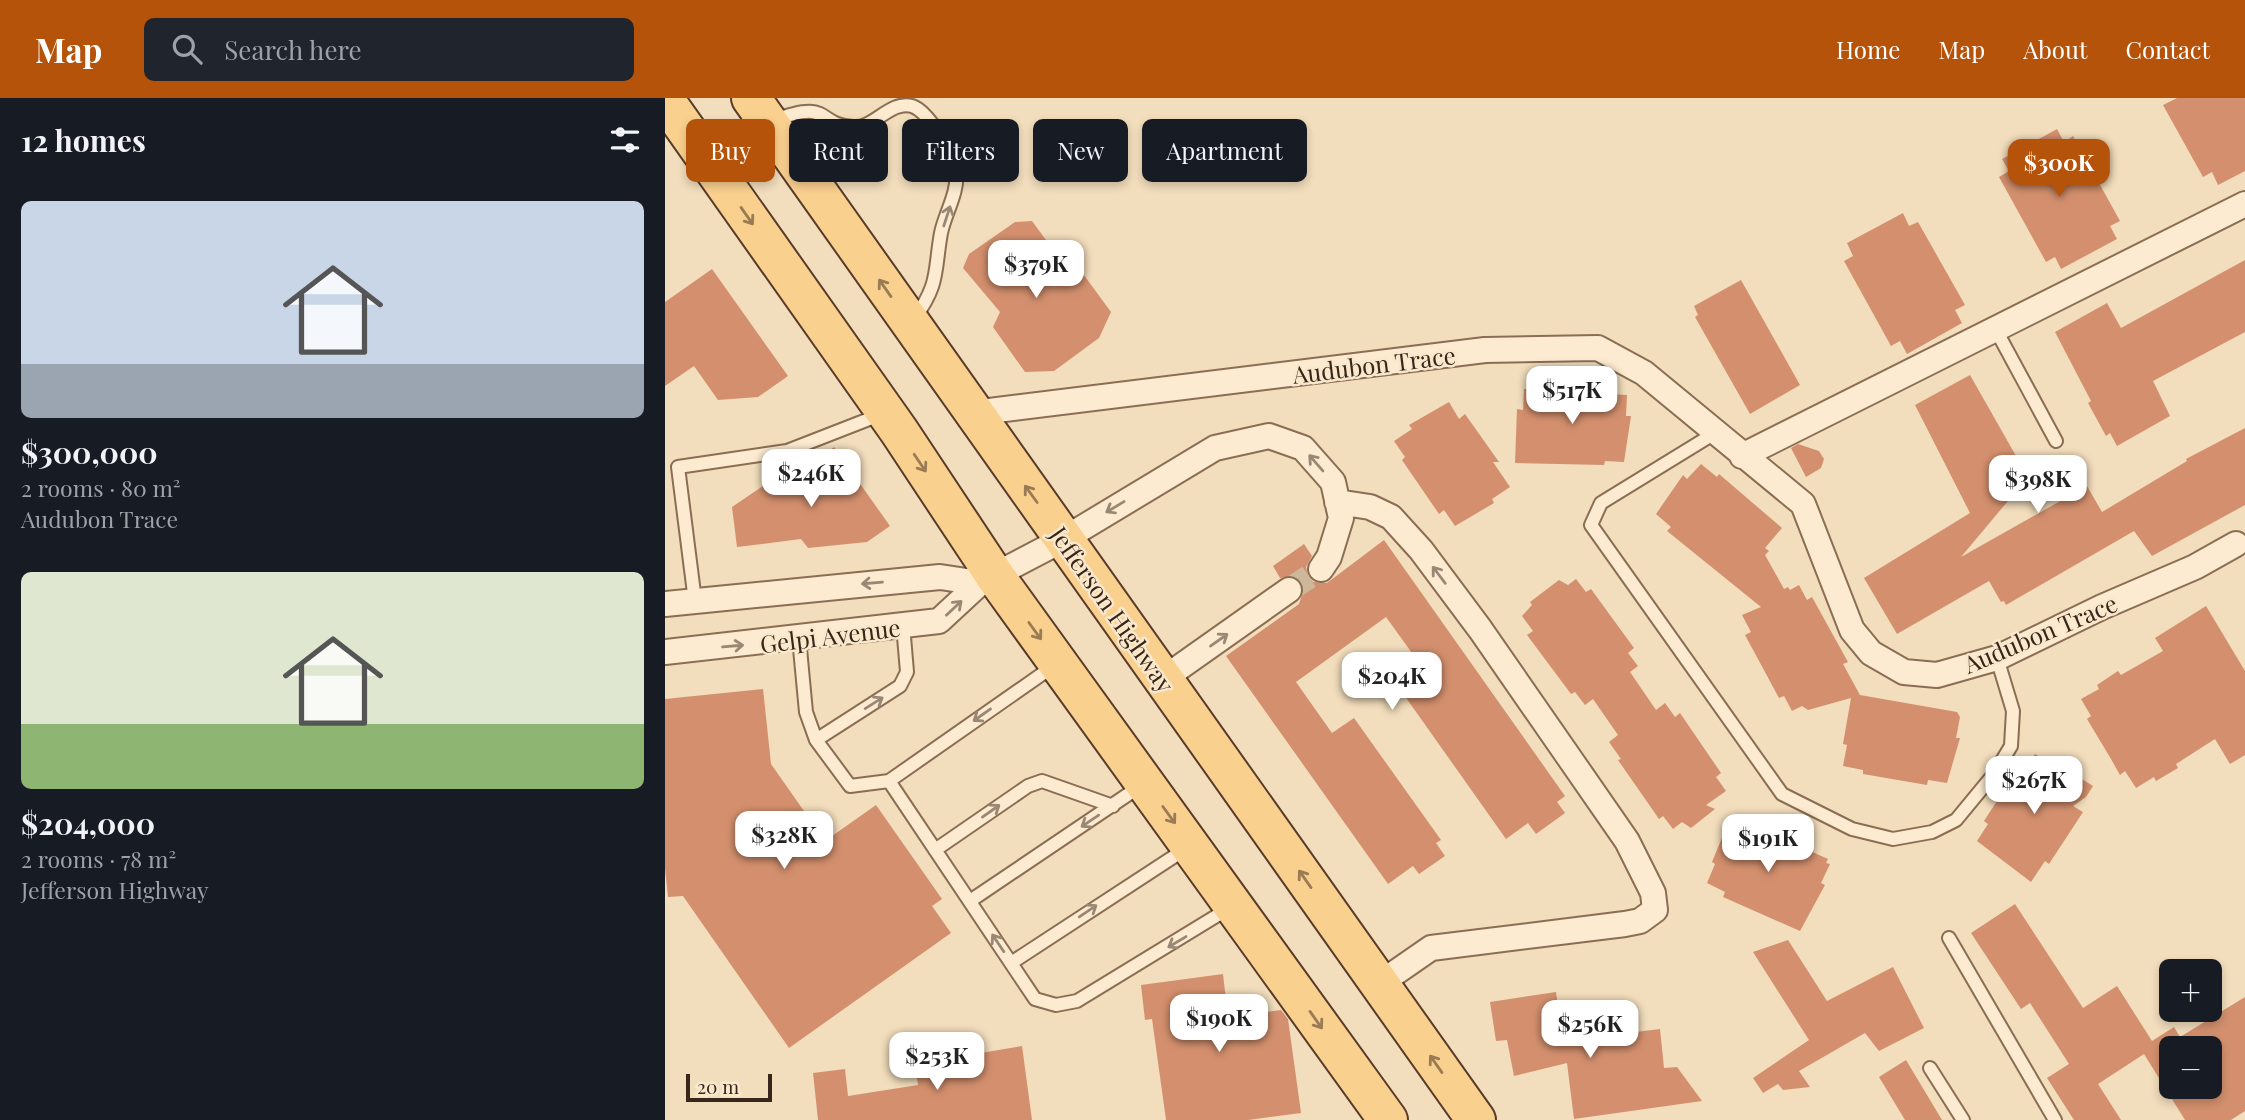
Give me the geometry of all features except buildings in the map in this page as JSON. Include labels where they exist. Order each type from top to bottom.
[{"type":"main road","points":[[665,100],[886,413],[987,579],[1058,662],[1388,1120]]},
{"type":"main road","name":"Jefferson Highway","points":[[760,111],[1476,1120]]},
{"type":"street","points":[[1742,456],[2245,204]]},
{"type":"street","name":"Audubon Trace","points":[[973,413],[1485,350],[1598,348],[1644,373],[1803,504],[1852,630],[1871,653],[1904,672],[1937,675],[1997,657],[2102,607],[2242,547]]},
{"type":"street","name":"Gelpi Avenue","points":[[665,652],[939,621],[987,579],[1064,539],[1215,448],[1269,436],[1303,448],[1333,482],[1338,502]]},
{"type":"street","points":[[1321,569],[1329,557],[1341,518],[1338,502],[1370,507],[1391,517],[1480,629],[1627,841],[1653,893],[1655,910],[1640,921],[1431,948],[1379,984]]},
{"type":"street","name":"Gelpi Avenue","points":[[665,604],[940,577],[987,579]]},
{"type":"street","points":[[1163,679],[1289,590]]},
{"type":"lane","points":[[760,111],[792,106],[806,100],[817,102],[845,126],[856,128],[894,107],[910,106],[923,112],[952,155],[956,173],[953,196],[941,233],[939,269],[928,299],[910,325]]},
{"type":"lane","points":[[1996,330],[2056,442]]},
{"type":"lane","points":[[695,601],[678,467],[787,451],[886,413]]},
{"type":"lane","points":[[1715,433],[1601,503],[1591,525],[1783,794],[1851,829],[1893,839],[1932,832],[1956,820],[1994,774],[2011,746],[2013,711],[1997,657]]},
{"type":"lane","points":[[816,740],[900,686],[907,672],[902,625]]},
{"type":"lane","points":[[799,638],[806,712],[816,740],[850,786],[889,781],[1058,662]]},
{"type":"lane","points":[[889,781],[1035,999],[1056,1005],[1077,1001],[1234,905]]},
{"type":"lane","points":[[935,850],[1028,786],[1042,781],[1112,806]]},
{"type":"lane","points":[[970,901],[1112,806],[1126,793],[1146,783]]},
{"type":"lane","points":[[1011,963],[1169,857],[1192,846]]},
{"type":"lane","points":[[1949,938],[2055,1120]]},
{"type":"lane","points":[[1930,1068],[1963,1120]]},
{"type":"tunnel","points":[[1289,590],[1321,569]]}]
